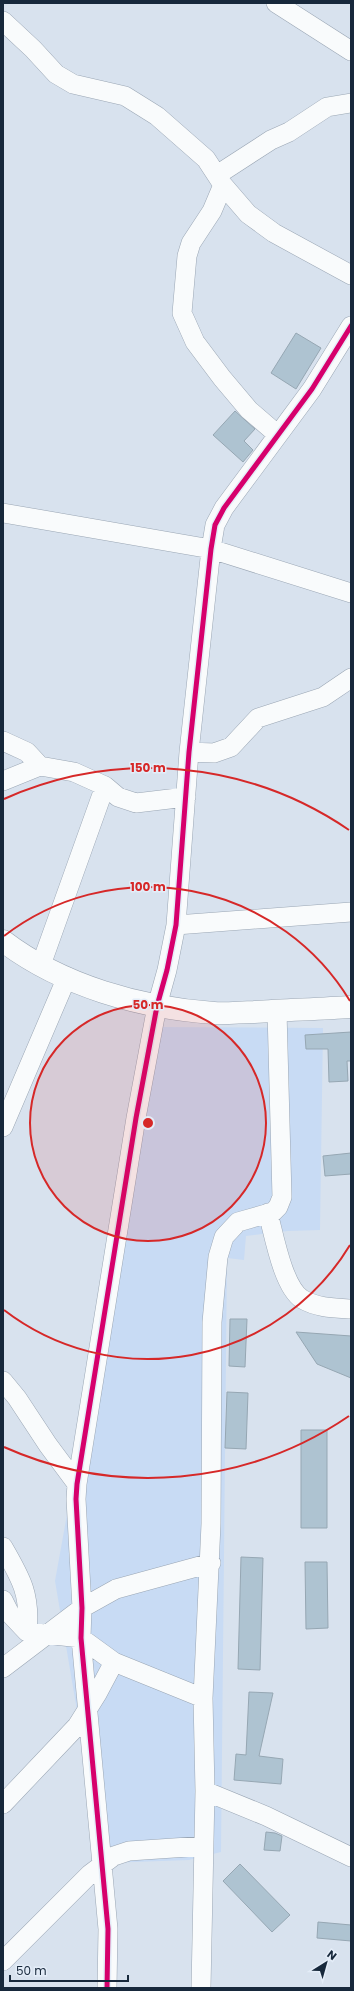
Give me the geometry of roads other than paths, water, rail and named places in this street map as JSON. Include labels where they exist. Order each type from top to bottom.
[{"type":"main road","points":[[3,941],[22,955],[67,977],[115,996],[157,1006],[215,1013],[351,1007]]},
{"type":"street","points":[[276,3],[351,51]]},
{"type":"street","points":[[3,21],[33,49],[56,74],[73,84],[125,96],[157,116],[206,159],[220,180],[248,214],[274,233],[351,275]]},
{"type":"street","points":[[278,435],[249,410],[222,378],[195,342],[182,313],[187,256],[191,243],[212,210],[220,180],[262,146],[289,132],[327,107],[351,103]]},
{"type":"street","points":[[107,1988],[108,1928],[101,1866],[81,1638],[82,1608],[76,1499],[77,1484],[136,1118],[157,1006],[176,925],[189,752],[211,549],[215,525],[224,508],[312,389],[351,326]]},
{"type":"street","points":[[6,518],[211,549],[351,593]]},
{"type":"street","points":[[189,752],[214,753],[231,748],[258,718],[323,697],[351,678]]},
{"type":"street","points":[[3,741],[27,752],[40,766]]},
{"type":"street","points":[[3,781],[40,766],[74,772],[106,786],[118,797],[136,803],[186,797]]},
{"type":"street","points":[[41,964],[106,786]]},
{"type":"street","points":[[176,925],[351,912]]},
{"type":"street","points":[[3,1127],[67,977]]},
{"type":"street","points":[[201,1988],[205,1792],[204,1698],[210,1563],[212,1322],[218,1257],[224,1237],[238,1222],[273,1212],[278,1207],[282,1197],[277,1011]]},
{"type":"street","points":[[268,1213],[283,1268],[291,1287],[302,1299],[322,1307],[351,1309]]},
{"type":"street","points":[[3,1381],[17,1398],[48,1445],[77,1484]]},
{"type":"street","points":[[3,1547],[27,1593],[29,1612],[36,1634]]},
{"type":"street","points":[[3,1668],[36,1634],[116,1589],[210,1563]]},
{"type":"street","points":[[5,1609],[36,1634],[81,1638],[114,1662],[204,1698]]},
{"type":"street","points":[[3,1804],[77,1726],[114,1662]]},
{"type":"street","points":[[205,1792],[266,1816],[351,1857]]},
{"type":"street","points":[[3,1961],[90,1874],[114,1856],[129,1852],[204,1846]]}]
